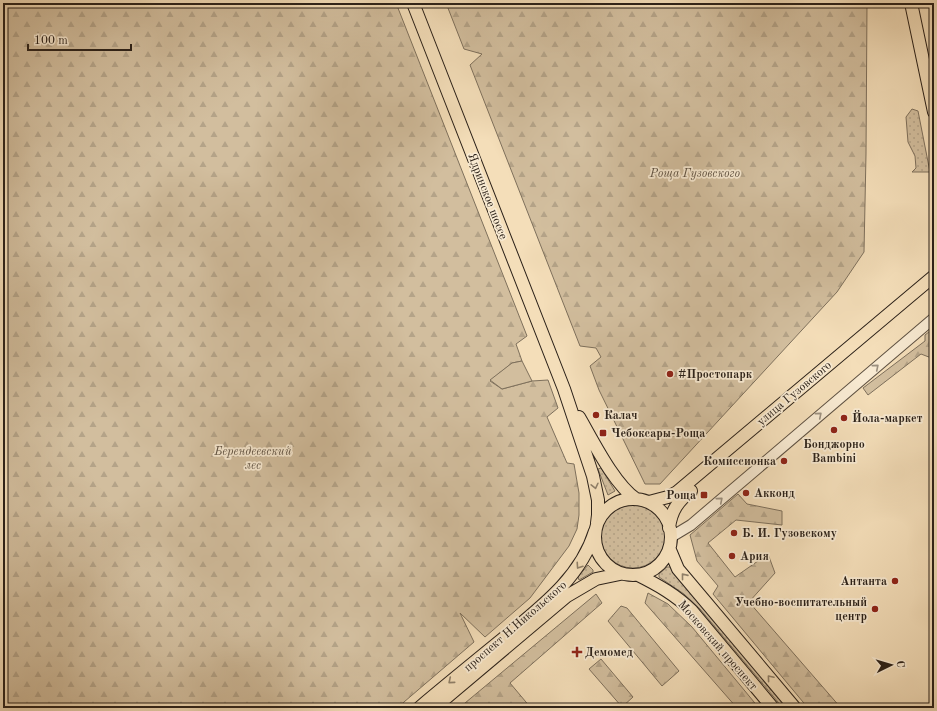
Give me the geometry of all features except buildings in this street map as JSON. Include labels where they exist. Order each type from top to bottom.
[{"type":"main road","name":"Ядринское шоссе","points":[[413,3],[564,389],[593,476],[598,500],[596,527]]},
{"type":"main road","points":[[911,3],[934,77]]},
{"type":"main road","points":[[919,3],[934,112]]},
{"type":"main road","name":"улица Гузовского","points":[[649,502],[668,497],[677,492],[934,276]]},
{"type":"main road","name":"улица Гузовского","points":[[670,532],[673,511],[681,498],[934,284]]},
{"type":"main road","name":"Ядринское шоссе","points":[[564,389],[592,440],[619,483],[636,499]]},
{"type":"main road","points":[[636,499],[649,502],[660,509],[664,514],[670,532],[670,550],[656,569],[650,572],[638,575],[620,574],[607,567],[600,556],[596,540],[596,527],[604,510],[621,500],[636,499]]},
{"type":"main road","name":"проспект Н.Никольского","points":[[419,708],[558,591],[578,568],[591,544],[596,527]]},
{"type":"main road","name":"Московский проспект","points":[[670,550],[678,569],[795,708]]},
{"type":"main road","name":"проспект Н.Никольского","points":[[434,708],[567,596],[596,579],[620,574]]},
{"type":"main road","name":"Московский проспект","points":[[638,575],[665,589],[692,611],[773,708]]},
{"type":"street","points":[[670,532],[691,525],[934,318]]},
{"type":"green space","name":"Берендеевский лес","points":[[3,3],[396,3],[527,336],[516,344],[522,361],[512,363],[490,381],[502,389],[532,381],[548,380],[558,408],[547,417],[567,463],[574,464],[579,493],[579,515],[577,529],[569,546],[530,598],[485,637],[460,613],[474,642],[397,708],[3,708]]},
{"type":"green space","name":"Роща Гузовского","points":[[446,3],[867,3],[864,252],[837,292],[660,484],[645,484],[599,390],[590,366],[601,357],[596,348],[580,346],[470,65],[482,54],[464,49]]},
{"type":"green space","points":[[912,109],[918,111],[930,172],[912,172],[916,168],[915,156],[908,142],[906,117]]},
{"type":"green space","points":[[934,328],[934,359],[921,354],[868,395],[863,388],[925,341],[925,335]]},
{"type":"green space","points":[[522,361],[532,381],[502,389],[490,380],[512,363]]},
{"type":"green space","points":[[601,468],[615,491],[608,495],[598,469]]},
{"type":"green space","points":[[738,494],[747,504],[782,511],[782,525],[736,520],[708,543],[735,577],[768,554],[775,573],[749,602],[841,708],[808,708],[713,594],[718,586],[697,561],[690,535]]},
{"type":"green space","points":[[633,504],[651,510],[659,518],[665,536],[659,554],[651,562],[633,568],[615,562],[607,554],[601,536],[607,518],[615,510]]},
{"type":"green space","points":[[588,565],[593,572],[579,580],[578,577]]},
{"type":"green space","points":[[667,567],[670,567],[787,708],[783,708],[700,609],[684,594],[659,577],[659,574]]},
{"type":"green space","points":[[648,593],[668,604],[692,627],[759,708],[737,708],[645,603]]},
{"type":"green space","points":[[596,594],[602,603],[510,683],[531,708],[459,708]]},
{"type":"green space","points":[[621,606],[627,608],[679,671],[662,686],[608,621]]},
{"type":"green space","points":[[601,659],[633,697],[622,707],[589,669]]},
{"type":"place","name":"#Простопарк","points":[[670,374]]},
{"type":"place","name":"Калач","points":[[596,415]]},
{"type":"place","name":"Йола-маркет","points":[[844,418]]},
{"type":"place","name":"Бонджорно Bambini","points":[[834,430]]},
{"type":"place","name":"Чебоксары-Роща","points":[[603,433]]},
{"type":"place","name":"Комиссионка","points":[[784,461]]},
{"type":"place","name":"Акконд","points":[[746,493]]},
{"type":"place","name":"Роща","points":[[704,495]]},
{"type":"place","name":"Б. И. Гузовскому","points":[[734,533]]},
{"type":"place","name":"Ария","points":[[732,556]]},
{"type":"place","name":"Антанта","points":[[895,581]]},
{"type":"place","name":"Учебно-воспитательный центр","points":[[875,609]]},
{"type":"place","name":"Демомед","points":[[577,652]]}]
